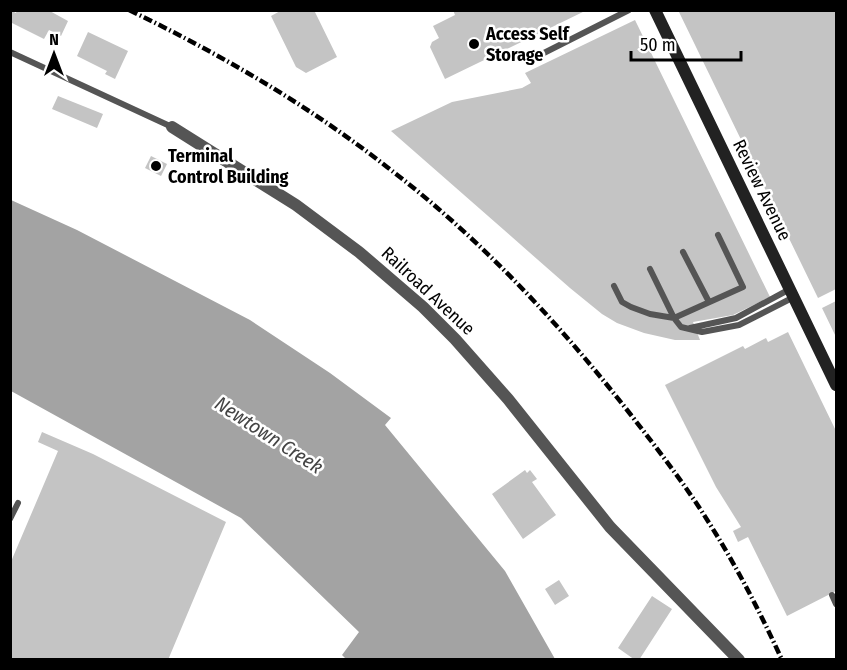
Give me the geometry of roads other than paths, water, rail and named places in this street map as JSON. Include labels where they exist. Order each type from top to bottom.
[{"type":"main road","name":"Review Avenue","points":[[655,10],[837,385]]},
{"type":"street","name":"Railroad Avenue","points":[[172,128],[266,185],[305,212],[359,252],[423,307],[508,399],[610,527],[738,660]]},
{"type":"lane","points":[[530,60],[629,10]]},
{"type":"lane","name":"Railroad Avenue","points":[[10,52],[172,128]]},
{"type":"lane","points":[[614,286],[622,302],[631,307],[650,314],[674,318],[743,286],[718,235]]},
{"type":"lane","points":[[683,252],[709,302]]},
{"type":"lane","points":[[650,269],[674,318],[681,327],[702,332],[739,326],[792,293]]},
{"type":"lane","points":[[10,519],[18,503]]},
{"type":"lane","points":[[832,595],[837,604]]},
{"type":"water","name":"Newtown Creek","points":[[11,200],[77,230],[250,320],[330,373],[391,418],[385,425],[505,571],[555,659],[346,659],[342,655],[359,632],[241,518],[11,391]]},
{"type":"railway","points":[[129,10],[197,44],[326,122],[421,194],[486,252],[576,347],[672,469],[731,559],[782,660]]},
{"type":"place","name":"Access Self Storage","points":[[474,44]]},
{"type":"place","name":"Terminal Control Building","points":[[156,166]]}]
